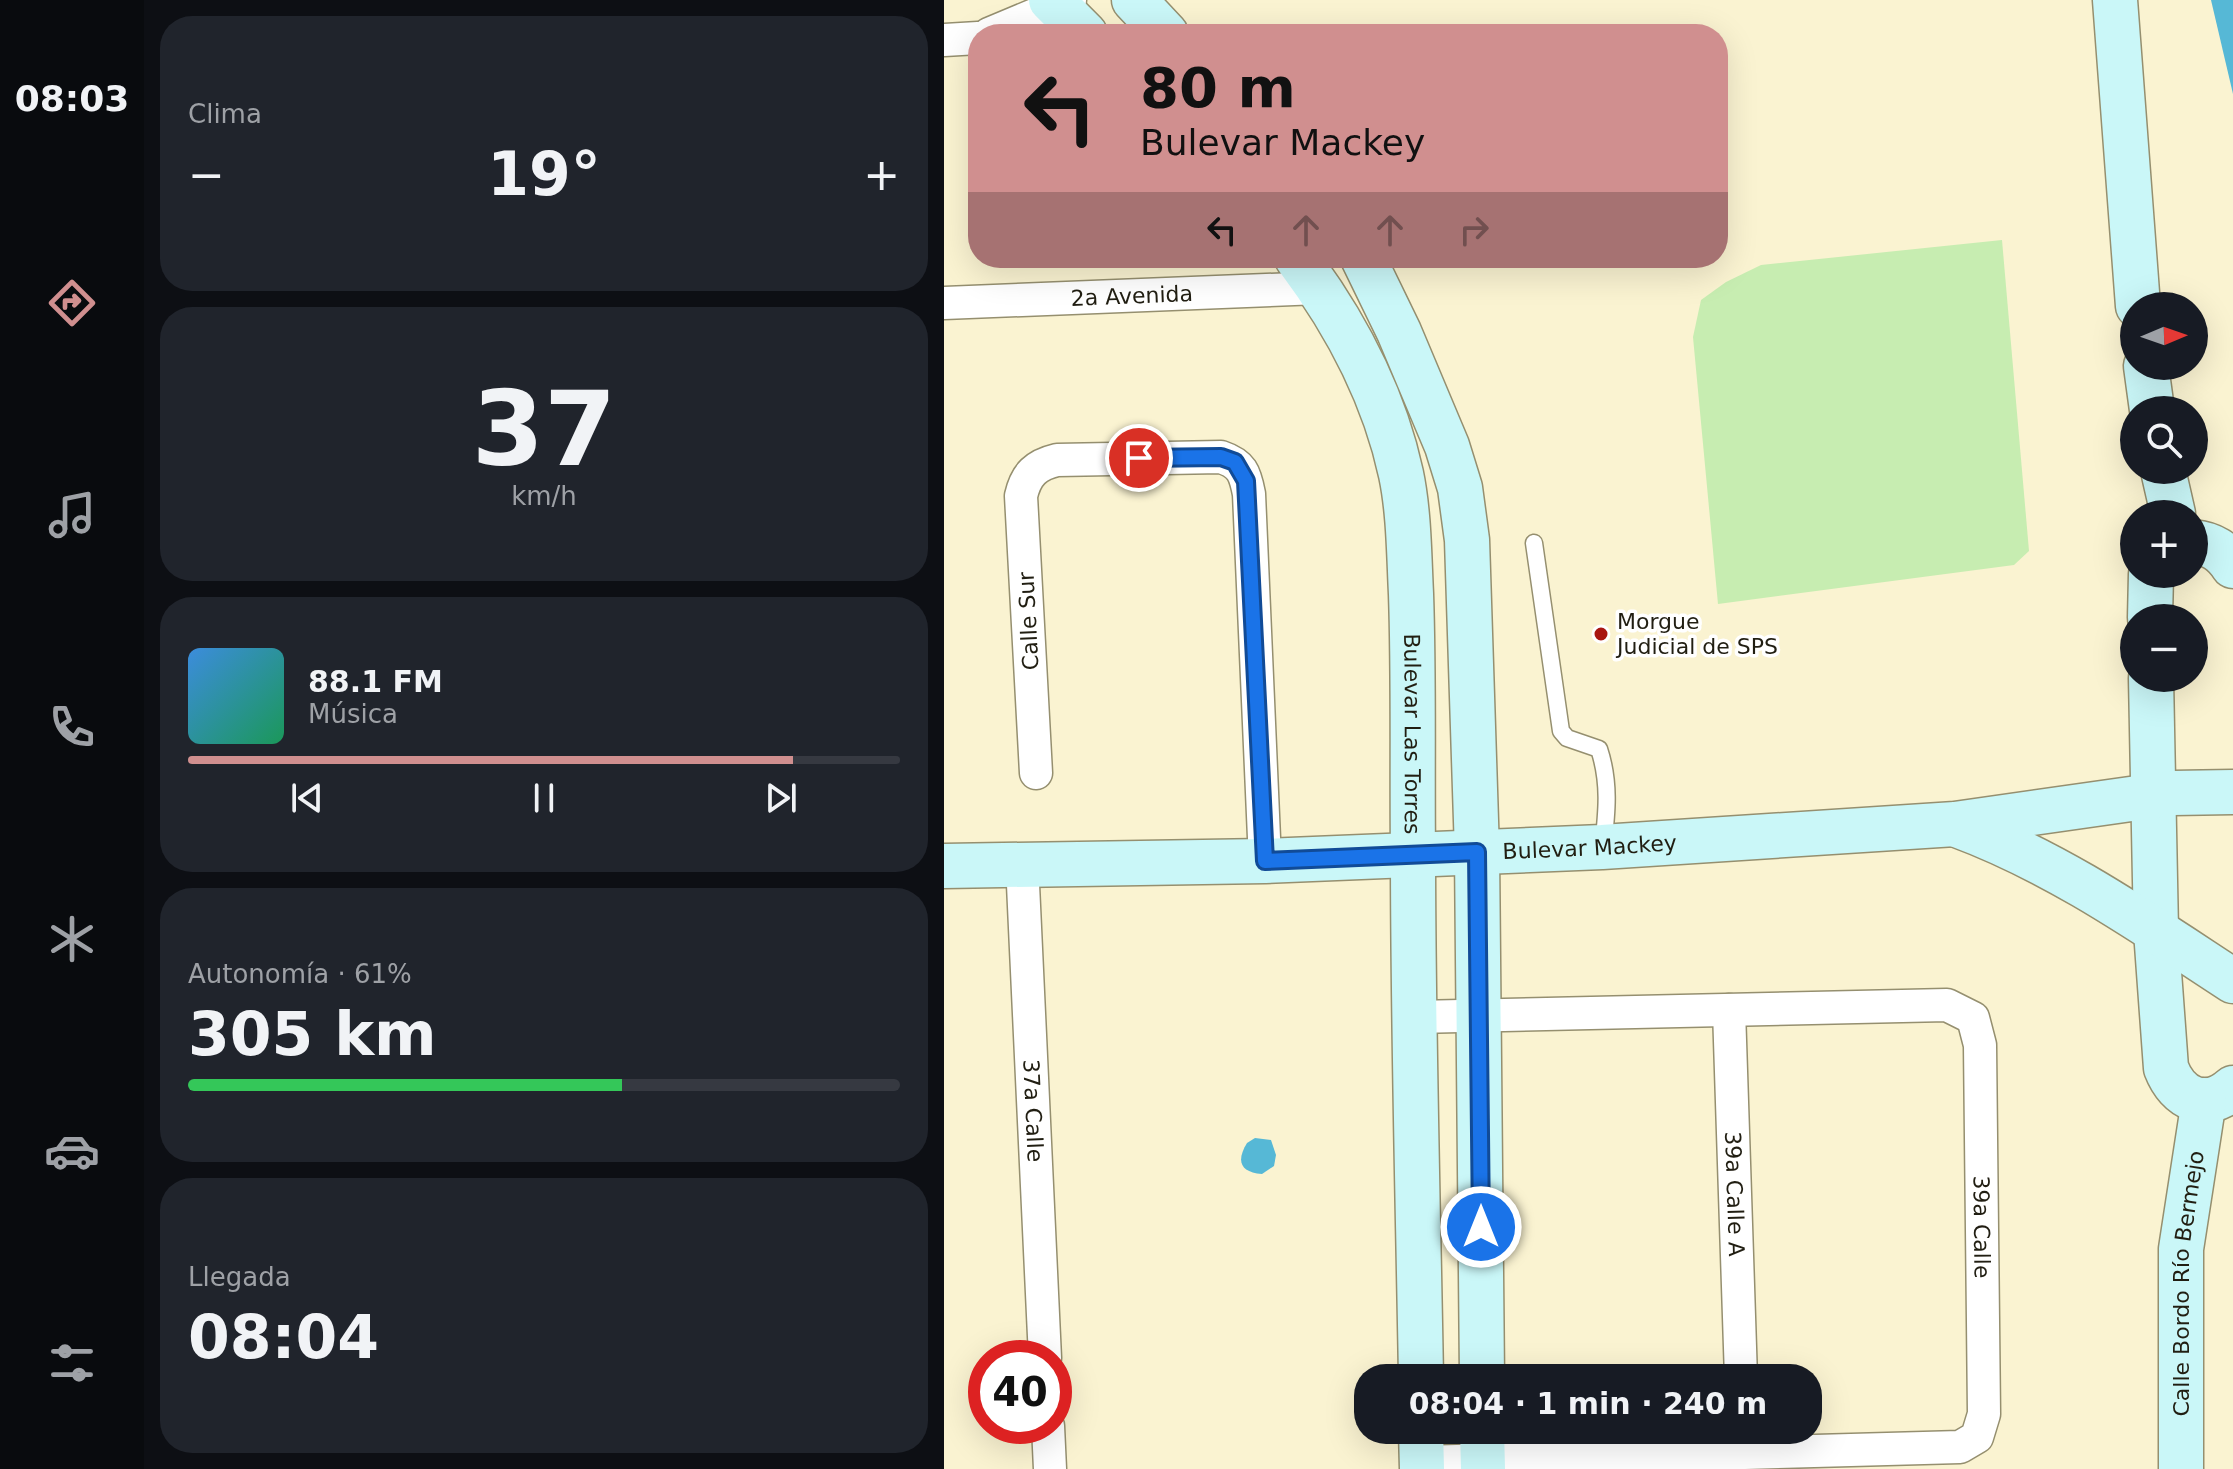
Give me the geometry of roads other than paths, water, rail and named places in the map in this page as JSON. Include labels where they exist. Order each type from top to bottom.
[{"type":"main road","points":[[1134,0],[1157,24]]},
{"type":"main road","points":[[2115,0],[2137,292]]},
{"type":"main road","points":[[1368,268],[1399,332],[1447,446],[1460,488],[1467,540],[1480,1015],[1482,1364]]},
{"type":"main road","name":"Bulevar Las Torres","points":[[1308,273],[1347,334],[1388,426],[1401,476],[1409,543],[1421,1364]]},
{"type":"main road","points":[[2208,544],[2225,555],[2233,566]]},
{"type":"main road","points":[[1413,663],[1472,659]]},
{"type":"main road","points":[[2153,692],[2164,795],[2156,931],[2166,1068],[2172,1083],[2189,1097],[2219,1094]]},
{"type":"main road","name":"Bulevar Mackey","points":[[944,866],[1265,861],[1602,847],[1955,824],[2164,795],[2233,792]]},
{"type":"main road","points":[[1955,824],[2029,855],[2233,981]]},
{"type":"main road","name":"Calle Bordo Río Bermejo","points":[[2181,1469],[2181,1249],[2219,1094]]},
{"type":"street","points":[[1021,24],[1066,10]]},
{"type":"street","points":[[944,40],[968,39]]},
{"type":"street","name":"2a Avenida","points":[[944,303],[1308,273]]},
{"type":"street","name":"Calle Sur","points":[[1036,773],[1021,496],[1024,481],[1042,463],[1057,460],[1221,457],[1235,462],[1242,471],[1249,494],[1265,861]]},
{"type":"street","name":"37a Calle","points":[[1022,863],[1044,1340]]},
{"type":"street","name":"39a Calle","points":[[1729,1010],[1947,1005],[1973,1018],[1980,1045],[1984,1414],[1977,1437],[1960,1447],[1822,1444]]},
{"type":"street","points":[[1416,1017],[1729,1010]]},
{"type":"street","name":"39a Calle A","points":[[1729,1010],[1741,1364]]},
{"type":"street","points":[[1049,1444],[1050,1469]]},
{"type":"street","points":[[1422,1454],[1584,1456],[1720,1444]]},
{"type":"lane","points":[[1534,543],[1561,731],[1567,738],[1599,749],[1603,761],[1608,795],[1602,847]]},
{"type":"water","points":[[2211,0],[2233,0],[2233,94]]},
{"type":"water","points":[[1255,1138],[1271,1140],[1276,1155],[1274,1166],[1262,1174],[1249,1171],[1241,1160],[1247,1143]]},
{"type":"place","name":"Morgue Judicial de SPS","points":[[1601,634]]}]
